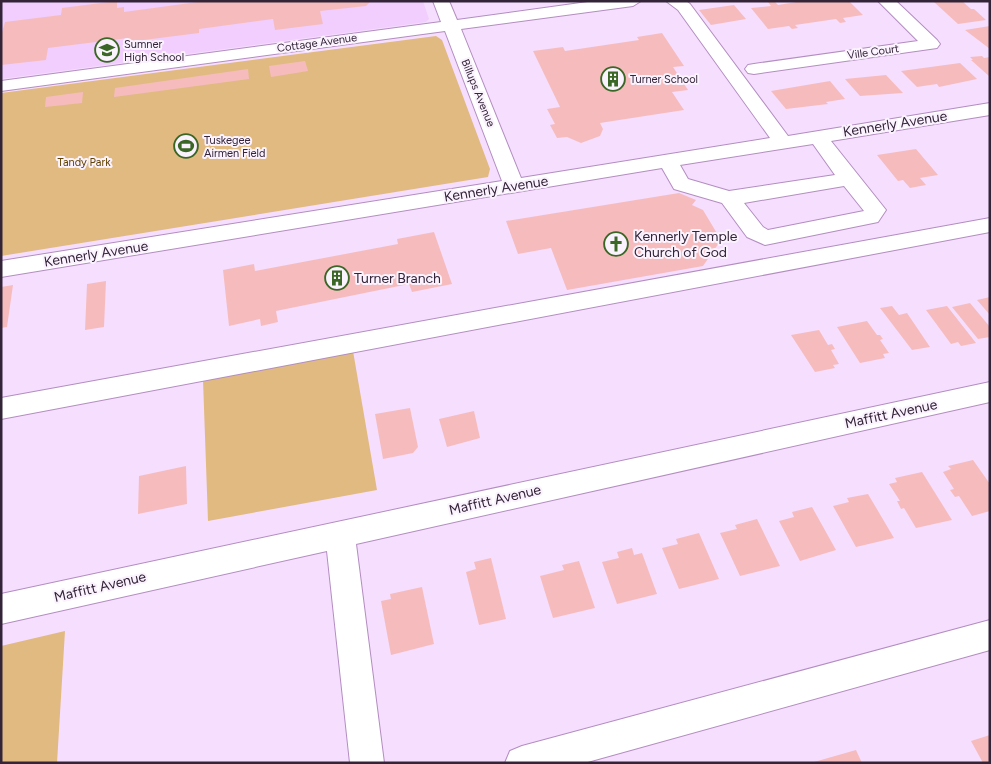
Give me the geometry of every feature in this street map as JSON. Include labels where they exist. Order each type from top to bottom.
[{"type":"street","name":"Billups Avenue","points":[[441,1],[514,186]]},
{"type":"street","name":"Cottage Avenue","points":[[1,86],[633,1]]},
{"type":"street","points":[[674,1],[684,7],[783,142]]},
{"type":"street","name":"Ville Court","points":[[754,69],[931,44],[886,1]]},
{"type":"street","name":"Kennerly Avenue","points":[[1,269],[990,109]]},
{"type":"street","points":[[729,198],[755,232],[765,238],[871,217],[875,210],[818,137]]},
{"type":"street","points":[[668,162],[681,184],[729,198],[850,179]]},
{"type":"street","points":[[1,409],[990,225]]},
{"type":"street","name":"Maffitt Avenue","points":[[1,609],[990,392]]},
{"type":"street","points":[[340,534],[367,763]]},
{"type":"street","points":[[522,763],[990,634]]},
{"type":"shaded area","name":"Sumner High School","points":[[1,1],[423,1],[429,19],[426,22],[1,79]]},
{"type":"green space","name":"Tandy Park","points":[[436,36],[442,40],[490,169],[488,177],[1,256],[1,93]]},
{"type":"green space","points":[[353,351],[377,490],[208,521],[203,380]]},
{"type":"green space","points":[[65,631],[57,763],[1,763],[1,646]]},
{"type":"building","points":[[117,1],[117,8],[124,7],[124,12],[205,1],[371,1],[366,6],[320,11],[323,24],[275,30],[273,19],[199,29],[199,33],[128,42],[128,38],[48,48],[46,60],[1,65],[1,36],[5,22],[61,15],[62,8]]},
{"type":"building","points":[[774,1],[778,5],[803,1],[849,1],[863,15],[843,18],[846,22],[840,23],[836,19],[795,25],[798,28],[792,29],[789,26],[768,29],[751,8],[771,6],[768,2]]},
{"type":"building","points":[[962,1],[986,20],[958,24],[934,2]]},
{"type":"building","points":[[734,5],[746,19],[711,25],[699,10]]},
{"type":"building","points":[[990,26],[990,49],[965,30]]},
{"type":"building","name":"Turner School","points":[[662,33],[684,66],[673,67],[688,90],[672,92],[684,110],[600,123],[603,129],[600,136],[581,143],[567,137],[557,138],[550,125],[555,124],[547,109],[560,107],[533,51],[563,47],[565,51],[639,40],[637,37]]},
{"type":"building","points":[[982,56],[984,58],[990,57],[990,77],[970,57]]},
{"type":"building","points":[[305,61],[308,71],[271,77],[269,66]]},
{"type":"building","points":[[960,63],[977,79],[939,87],[937,84],[917,87],[901,71]]},
{"type":"building","points":[[248,69],[249,79],[114,97],[115,88]]},
{"type":"building","points":[[886,75],[903,93],[860,96],[845,79]]},
{"type":"building","points":[[830,81],[845,99],[826,102],[828,104],[786,109],[771,91]]},
{"type":"building","points":[[83,92],[82,103],[45,107],[46,97]]},
{"type":"building","points":[[916,149],[938,175],[920,178],[926,185],[910,188],[903,180],[898,181],[877,155]]},
{"type":"building","name":"Kennerly Temple Church of God","points":[[679,193],[696,200],[692,205],[703,210],[721,240],[703,266],[567,290],[551,248],[518,254],[506,221]]},
{"type":"building","name":"Turner Branch","points":[[434,232],[452,284],[412,292],[409,284],[276,311],[278,322],[261,326],[260,319],[229,326],[223,270],[254,264],[255,271],[398,244],[397,239]]},
{"type":"building","points":[[106,281],[104,327],[85,330],[87,284]]},
{"type":"building","points":[[13,285],[7,327],[1,328],[1,287]]},
{"type":"building","points":[[990,297],[990,315],[977,300]]},
{"type":"building","points":[[970,303],[990,327],[990,337],[978,339],[952,307]]},
{"type":"building","points":[[892,306],[899,315],[907,313],[930,347],[912,350],[880,308]]},
{"type":"building","points":[[947,306],[976,343],[961,346],[958,342],[951,344],[926,310]]},
{"type":"building","points":[[867,321],[877,335],[880,335],[883,339],[880,340],[889,353],[883,354],[885,358],[860,363],[837,327]]},
{"type":"building","points":[[819,330],[828,345],[832,344],[835,349],[831,350],[839,364],[833,365],[835,368],[815,372],[791,335]]},
{"type":"building","points":[[410,408],[418,447],[413,453],[383,459],[375,414]]},
{"type":"building","points":[[474,411],[480,438],[447,447],[439,419]]},
{"type":"building","points":[[973,460],[990,484],[990,511],[972,516],[959,496],[955,497],[950,490],[954,489],[943,472],[951,469],[948,466]]},
{"type":"building","points":[[186,466],[187,504],[138,514],[139,476]]},
{"type":"building","points":[[922,472],[952,520],[916,528],[904,508],[901,509],[897,501],[900,501],[889,484],[897,482],[895,478]]},
{"type":"building","points":[[868,494],[894,538],[856,547],[833,506],[849,502],[847,498]]},
{"type":"building","points":[[812,507],[836,550],[800,561],[779,521],[794,517],[792,512]]},
{"type":"building","points":[[757,519],[780,566],[740,576],[720,533],[737,529],[735,525]]},
{"type":"building","points":[[699,533],[719,579],[679,589],[662,548],[678,544],[676,539]]},
{"type":"building","points":[[632,548],[634,555],[642,553],[657,594],[617,604],[602,562],[619,558],[617,552]]},
{"type":"building","points":[[491,558],[506,619],[479,625],[466,572],[476,569],[474,562]]},
{"type":"building","points":[[579,561],[595,608],[553,618],[540,576],[564,570],[562,565]]},
{"type":"building","points":[[422,587],[434,644],[391,655],[381,601],[391,599],[390,594]]},
{"type":"building","points":[[990,735],[990,763],[983,763],[971,741]]},
{"type":"building","points":[[856,750],[862,763],[814,763],[814,762]]},
{"type":"place","name":"Sumner High School","points":[[107,50]]},
{"type":"place","name":"Turner School","points":[[613,79]]},
{"type":"place","name":"Tuskegee Airmen Field","points":[[186,146]]},
{"type":"place","name":"Kennerly Temple Church of God","points":[[616,244]]},
{"type":"place","name":"Turner Branch","points":[[337,278]]}]
